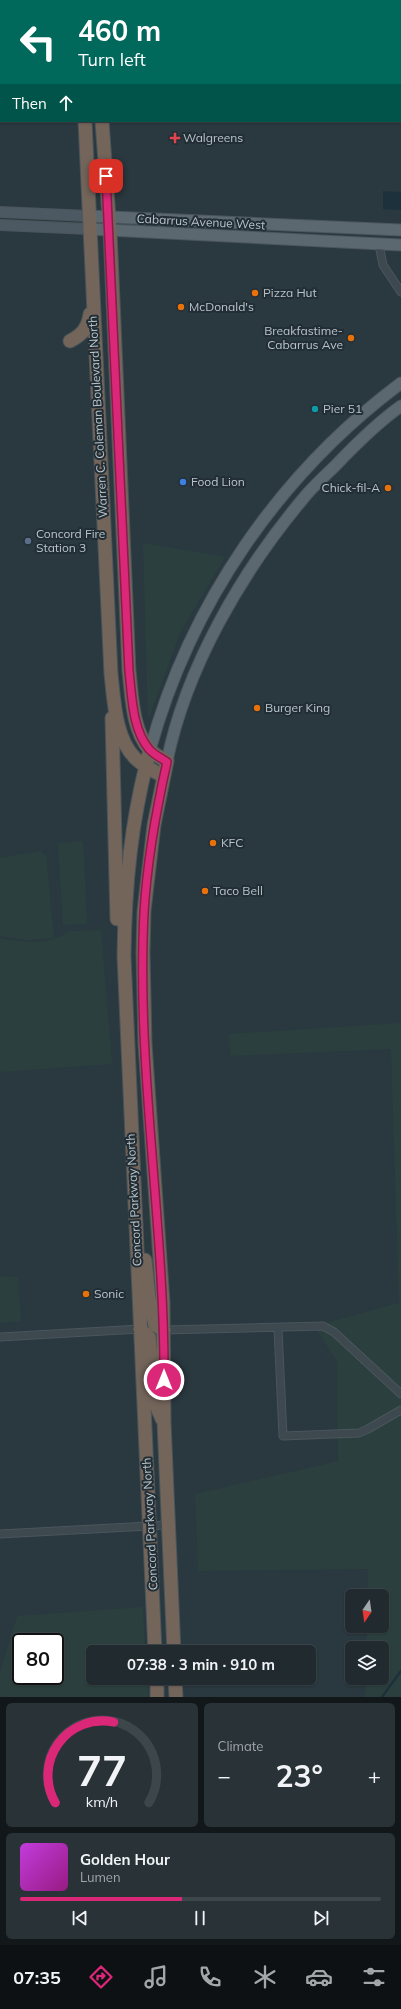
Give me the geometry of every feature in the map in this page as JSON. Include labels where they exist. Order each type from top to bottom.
[{"type":"highway","name":"Warren C. Coleman Boulevard North","points":[[85,122],[110,674],[117,723],[133,757],[145,767],[164,776]]},
{"type":"highway","name":"Warren C. Coleman Boulevard North","points":[[102,122],[110,231],[129,671],[132,700],[142,740],[150,750]]},
{"type":"highway","points":[[93,299],[89,323],[78,337],[70,341],[88,347],[96,363]]},
{"type":"highway","points":[[103,534],[122,533]]},
{"type":"highway","points":[[110,674],[117,924],[124,956]]},
{"type":"highway","points":[[150,750],[167,762]]},
{"type":"highway","name":"Concord Parkway North","points":[[150,750],[136,808],[129,856],[125,905],[124,956],[133,1186],[156,1645]]},
{"type":"highway","name":"Concord Parkway North","points":[[167,762],[154,825],[144,911],[145,1044],[164,1330],[164,1422],[167,1525],[174,1645]]},
{"type":"highway","points":[[129,1096],[149,1094]]},
{"type":"highway","points":[[133,1186],[143,1234],[151,1309],[155,1325],[164,1330]]},
{"type":"highway","points":[[140,1329],[149,1337],[155,1403],[164,1422]]},
{"type":"highway","points":[[157,1685],[158,1697]]},
{"type":"highway","points":[[175,1685],[176,1697]]},
{"type":"main road","name":"Cabarrus Avenue West","points":[[0,212],[401,230]]},
{"type":"main road","name":"Cabarrus Avenue West","points":[[0,225],[401,245]]},
{"type":"main road","points":[[250,238],[256,232],[351,236],[361,233],[363,228]]},
{"type":"main road","points":[[379,245],[383,238],[401,238]]},
{"type":"main road","points":[[150,750],[178,668],[206,609],[227,570],[261,521],[297,478],[348,426],[401,383]]},
{"type":"main road","points":[[167,762],[184,704],[208,646],[226,610],[261,555],[302,499],[353,447],[401,406]]},
{"type":"street","points":[[379,245],[383,265],[401,292]]},
{"type":"street","points":[[164,1330],[278,1329],[323,1326],[334,1332],[401,1394]]},
{"type":"street","points":[[0,1337],[140,1329]]},
{"type":"street","points":[[278,1329],[283,1436],[359,1433],[368,1430],[401,1410]]},
{"type":"street","points":[[0,1534],[167,1525]]},
{"type":"green space","points":[[143,543],[225,557],[181,631],[148,720]]},
{"type":"green space","points":[[83,841],[87,924],[63,925],[58,843]]},
{"type":"green space","points":[[40,851],[46,856],[54,938],[26,940],[0,936],[0,858]]},
{"type":"green space","points":[[101,930],[112,1064],[0,1072],[0,939],[33,942],[46,941],[59,937],[70,931]]},
{"type":"green space","points":[[401,1023],[401,1697],[365,1697],[366,1685],[389,1685],[389,1641],[366,1641],[367,1633],[389,1633],[389,1589],[367,1589],[368,1569],[198,1571],[195,1494],[338,1461],[337,1361],[314,1326],[399,1303],[391,1049],[230,1056],[229,1034]]},
{"type":"green space","points":[[0,1276],[18,1277],[21,1321],[0,1323]]},
{"type":"green space","points":[[143,1607],[145,1645],[86,1645],[86,1685],[147,1685],[148,1697],[0,1697],[0,1672],[17,1616]]},
{"type":"water","points":[[383,191],[401,192],[401,210],[383,209]]},
{"type":"waterway","points":[[382,1697],[401,1671]]},
{"type":"place","name":"Walgreens","points":[[175,138]]},
{"type":"place","name":"Pizza Hut","points":[[255,293]]},
{"type":"place","name":"McDonald's","points":[[181,307]]},
{"type":"place","name":"Breakfastime- Cabarrus Ave","points":[[351,338]]},
{"type":"place","name":"Pier 51","points":[[315,409]]},
{"type":"place","name":"Food Lion","points":[[183,482]]},
{"type":"place","name":"Chick-fil-A","points":[[388,488]]},
{"type":"place","name":"Concord Fire Station 3","points":[[28,541]]},
{"type":"place","name":"Burger King","points":[[257,708]]},
{"type":"place","name":"KFC","points":[[213,843]]},
{"type":"place","name":"Taco Bell","points":[[205,891]]},
{"type":"place","name":"Sonic","points":[[86,1294]]},
{"type":"route","points":[[106,176],[122,533],[129,671],[132,700],[135,717],[142,740],[150,750],[167,762],[154,825],[144,911],[145,1044],[163,1302],[164,1380]]}]
